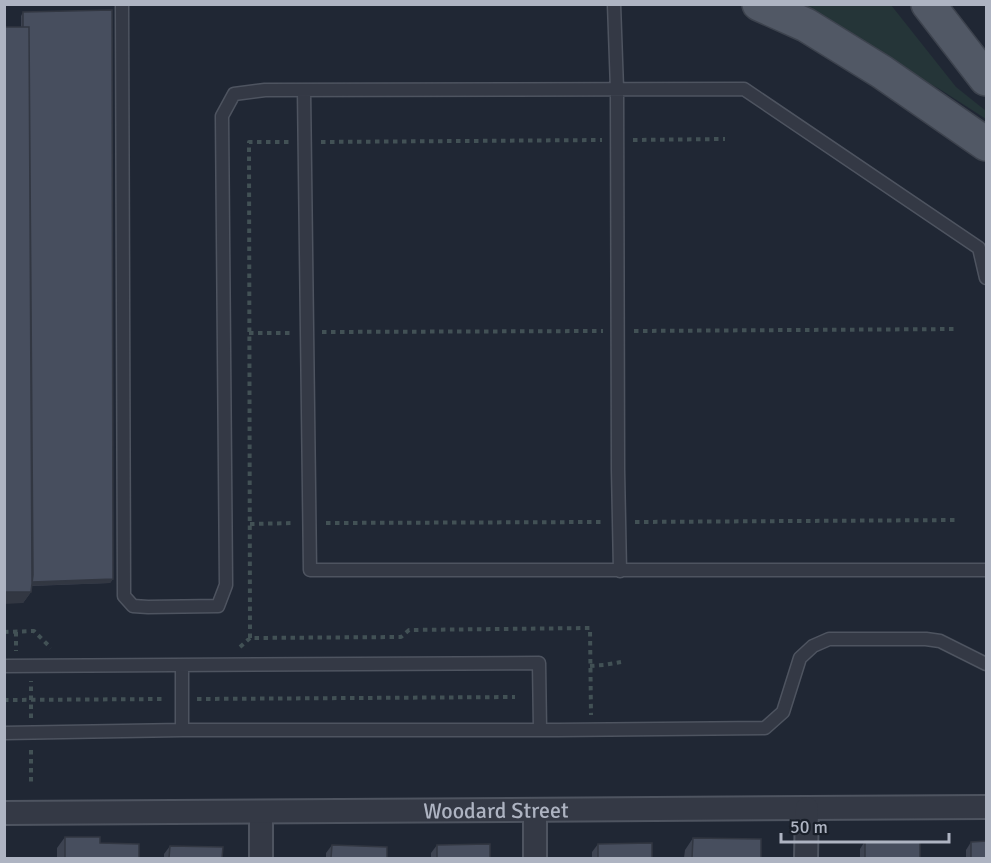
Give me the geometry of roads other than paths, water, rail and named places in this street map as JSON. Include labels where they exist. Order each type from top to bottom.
[{"type":"main road","points":[[759,4],[806,26],[882,72],[987,144]]},
{"type":"main road","points":[[928,4],[987,79]]},
{"type":"street","name":"Woodard Street","points":[[4,813],[987,807]]},
{"type":"street","points":[[806,858],[807,808]]},
{"type":"street","points":[[535,810],[535,858]]},
{"type":"street","points":[[261,812],[261,858]]},
{"type":"lane","points":[[122,4],[123,596],[133,606],[218,606],[226,585],[222,116],[234,94],[265,90],[744,89],[979,248],[987,278]]},
{"type":"lane","points":[[614,4],[617,89],[620,571]]},
{"type":"lane","points":[[304,90],[310,570],[987,570]]},
{"type":"lane","points":[[4,733],[182,730],[765,728],[783,712],[801,658],[813,646],[830,639],[940,641],[987,664]]},
{"type":"lane","points":[[4,666],[539,663],[540,729]]},
{"type":"lane","points":[[182,666],[182,730]]}]
